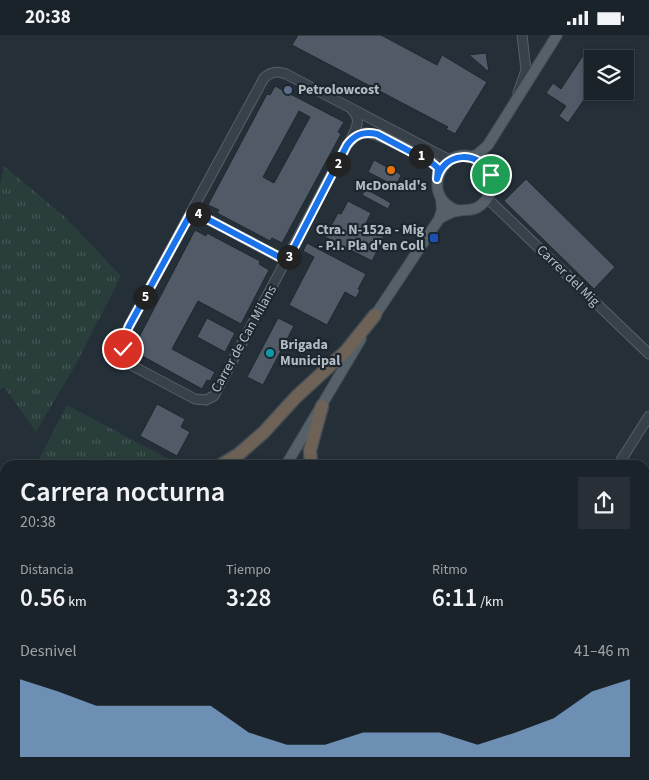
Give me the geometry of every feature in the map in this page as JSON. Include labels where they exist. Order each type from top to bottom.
[{"type":"highway","points":[[229,460],[264,432],[296,397],[346,351],[376,315]]},
{"type":"highway","points":[[311,460],[310,451],[322,406]]},
{"type":"main road","points":[[470,157],[478,154],[488,145],[557,35]]},
{"type":"main road","points":[[486,167],[488,145]]},
{"type":"main road","points":[[289,460],[376,315],[439,219],[442,210],[437,179],[443,167],[455,157],[475,158],[486,167],[491,175],[492,184],[488,199],[478,208],[448,214],[439,219]]},
{"type":"main road","points":[[441,199],[451,208],[459,211]]},
{"type":"street","points":[[514,103],[526,70],[522,35]]},
{"type":"street","name":"Carrer de Can Milans","points":[[351,108],[356,113],[357,126],[217,392],[206,400],[201,400],[189,396],[129,364],[125,360],[123,349],[124,338],[129,326],[267,75],[274,72],[286,74],[351,108],[374,121],[448,159],[455,157]]},
{"type":"street","points":[[374,121],[368,125],[377,134],[436,165],[438,168],[437,179]]},
{"type":"street","points":[[347,145],[360,134],[377,134]]},
{"type":"street","name":"Carrer del Mig","points":[[488,199],[649,354]]},
{"type":"street","points":[[192,211],[287,261]]},
{"type":"street","points":[[621,460],[649,416]]},
{"type":"green space","points":[[4,166],[66,218],[121,276],[76,364],[36,432],[4,387],[0,390],[0,185]]},
{"type":"green space","points":[[67,405],[171,460],[39,460]]},
{"type":"building","points":[[298,35],[381,35],[437,65],[442,55],[487,82],[455,134],[446,129],[448,127],[292,45]]},
{"type":"building","points":[[486,53],[489,72],[469,55]]},
{"type":"building","points":[[584,54],[584,100],[568,123],[559,116],[566,106],[546,93],[553,83],[561,89]]},
{"type":"building","points":[[275,86],[344,122],[338,132],[341,134],[282,243],[272,238],[270,241],[217,213],[219,210],[208,205],[267,94],[270,95]],"holes":[[[299,111],[310,117],[274,183],[263,177]]]},
{"type":"building","points":[[374,160],[400,174],[401,176],[395,186],[368,172]]},
{"type":"building","points":[[526,179],[615,267],[594,289],[504,201]]},
{"type":"building","points":[[366,189],[391,203],[388,209],[362,195]]},
{"type":"building","points":[[348,201],[371,213],[364,227],[384,237],[372,261],[325,237],[338,213],[341,214]]},
{"type":"building","points":[[195,230],[206,236],[207,233],[260,261],[259,264],[269,270],[241,324],[198,301],[172,349],[215,372],[202,389],[135,352],[139,343],[137,341]]},
{"type":"building","points":[[307,243],[366,274],[358,289],[360,290],[356,298],[345,292],[327,325],[289,305],[314,257],[303,251]]},
{"type":"building","points":[[207,318],[235,333],[225,352],[197,337]]},
{"type":"building","name":"Brigada Municipal","points":[[278,318],[294,326],[263,385],[247,377]]},
{"type":"building","points":[[157,404],[185,419],[181,427],[190,432],[177,456],[140,436]]},
{"type":"place","name":"Petrolowcost","points":[[288,90]]},
{"type":"place","name":"McDonald's","points":[[391,170]]},
{"type":"place","name":"Ctra. N-152a - Mig - P.I. Pla d'en Coll","points":[[434,238]]},
{"type":"place","name":"Brigada Municipal","points":[[270,353]]},
{"type":"route","points":[[123,349],[124,338],[129,326],[192,211],[287,261],[347,145],[360,134],[377,134],[436,165],[438,168],[437,179],[447,162],[455,157],[464,156],[475,158],[483,163],[491,175]]}]
